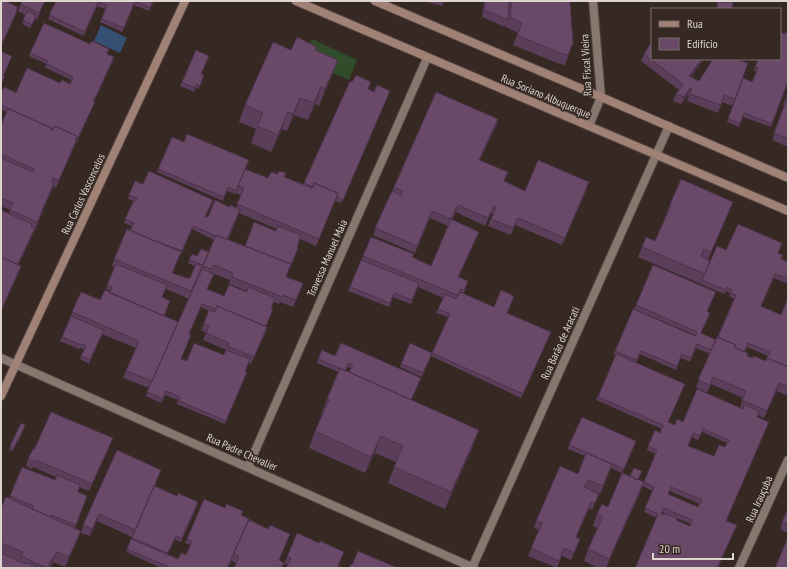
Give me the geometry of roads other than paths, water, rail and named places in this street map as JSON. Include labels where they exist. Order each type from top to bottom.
[{"type":"main road","name":"Rua Carlos Vasconcelos","points":[[1,396],[185,1]]},
{"type":"main road","name":"Rua Soriano Albuquerque","points":[[296,1],[788,211]]},
{"type":"main road","name":"Rua Soriano Albuquerque","points":[[374,1],[788,178]]},
{"type":"street","name":"Rua Fiscal Vieira","points":[[589,126],[601,97],[593,1]]},
{"type":"street","name":"Travessa Manuel Maia","points":[[248,467],[427,58]]},
{"type":"street","name":"Rua Barão de Aracati","points":[[473,568],[668,126]]},
{"type":"street","name":"Rua Padre Chevalier","points":[[1,358],[473,568]]},
{"type":"street","name":"Rua Irauçuba","points":[[739,568],[788,460]]},
{"type":"water","points":[[101,25],[127,38],[120,53],[94,41]]}]
